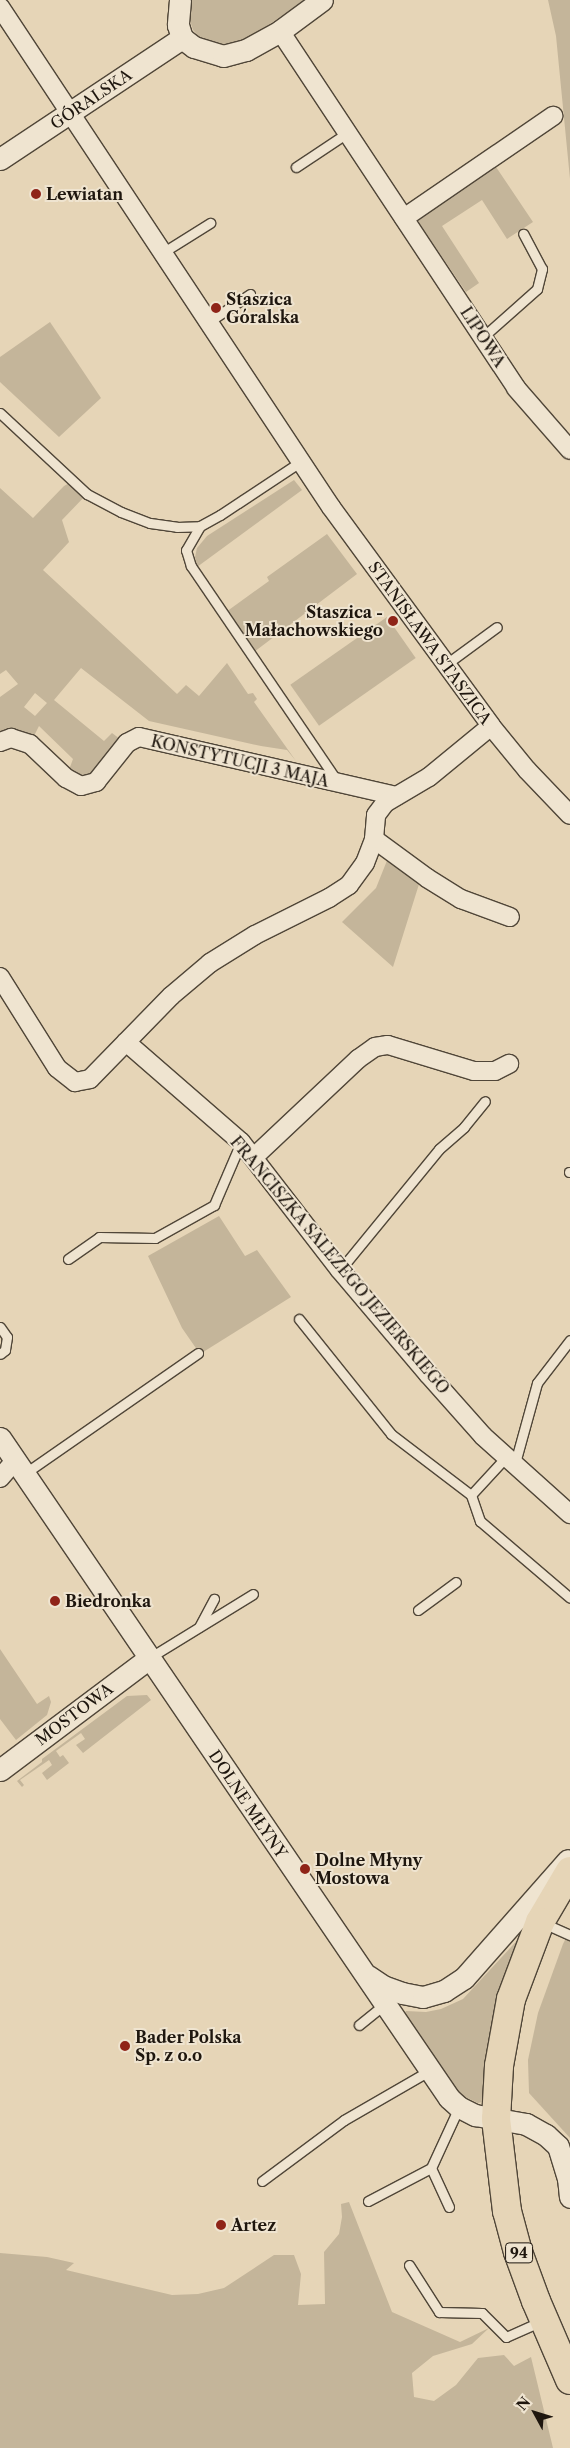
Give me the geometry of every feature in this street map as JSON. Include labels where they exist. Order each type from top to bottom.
[{"type":"main road","name":"94","points":[[570,1871],[540,1922],[511,1999],[498,2066],[496,2119],[507,2211],[518,2252],[544,2320],[570,2380]]},
{"type":"street","points":[[180,0],[178,25],[182,38],[194,47],[223,56],[246,50],[280,31],[322,0]]},
{"type":"street","name":"STANISŁAWA STASZICA","points":[[0,7],[300,462],[445,665],[491,726],[527,770],[570,815]]},
{"type":"street","name":"LIPOWA","points":[[280,31],[484,336],[516,388],[570,450]]},
{"type":"street","name":"GÓRALSKA","points":[[0,159],[182,38]]},
{"type":"street","points":[[404,218],[552,116]]},
{"type":"street","points":[[0,977],[45,1052],[58,1068],[75,1082],[90,1079],[171,996],[210,963],[255,935],[334,896],[349,885],[365,863],[374,839],[376,815],[385,803],[430,777],[491,726]]},
{"type":"street","name":"KONSTYTUCJI 3 MAJA","points":[[0,742],[11,738],[30,744],[66,778],[81,786],[96,782],[127,742],[138,738],[396,796]]},
{"type":"street","points":[[374,839],[427,878],[461,898],[510,916]]},
{"type":"street","name":"FRANCISZKA SALEZEGO JEZIERSKIEGO","points":[[126,1042],[241,1142],[340,1270],[483,1436],[570,1514]]},
{"type":"street","points":[[254,1158],[361,1056],[375,1047],[388,1045],[474,1071],[495,1071],[509,1064]]},
{"type":"street","name":"DOLNE MŁYNY","points":[[0,1438],[448,2098],[459,2107],[475,2115],[526,2124],[546,2135],[558,2146],[570,2190]]},
{"type":"street","points":[[0,1478],[19,1467]]},
{"type":"street","name":"MOSTOWA","points":[[0,1770],[149,1658]]},
{"type":"street","points":[[364,1974],[383,1986],[402,1993],[423,1997],[444,1991],[464,1978],[570,1858]]},
{"type":"lane","points":[[296,167],[347,133]]},
{"type":"lane","points":[[162,253],[210,223]]},
{"type":"lane","points":[[484,336],[537,289],[542,269],[523,234]]},
{"type":"lane","points":[[207,322],[250,294]]},
{"type":"lane","points":[[0,413],[94,498],[121,512],[150,523],[200,526],[220,515],[300,462]]},
{"type":"lane","points":[[200,526],[186,550],[191,566],[340,784]]},
{"type":"lane","points":[[445,665],[496,627]]},
{"type":"lane","points":[[340,1270],[440,1150],[464,1127],[485,1102]]},
{"type":"lane","points":[[68,1259],[99,1237],[155,1238],[214,1205],[241,1142]]},
{"type":"lane","points":[[300,1319],[390,1434],[471,1495],[480,1521],[570,1598]]},
{"type":"lane","points":[[0,1327],[7,1337],[5,1350],[0,1354]]},
{"type":"lane","points":[[471,1495],[511,1460],[537,1383],[570,1340]]},
{"type":"lane","points":[[19,1467],[198,1353]]},
{"type":"lane","points":[[418,1610],[456,1582]]},
{"type":"lane","points":[[149,1658],[253,1594]]},
{"type":"lane","points":[[199,1628],[214,1599]]},
{"type":"lane","points":[[540,1922],[570,1935]]},
{"type":"lane","points":[[359,2025],[384,2005]]},
{"type":"lane","points":[[262,2181],[344,2120],[429,2071]]},
{"type":"lane","points":[[368,2201],[431,2168],[459,2107]]},
{"type":"lane","points":[[431,2168],[449,2207]]},
{"type":"lane","points":[[409,2265],[439,2312],[482,2313],[506,2337],[544,2320]]},
{"type":"shaded area","points":[[190,0],[305,0],[242,43],[228,47],[203,41],[193,30],[189,17]]},
{"type":"shaded area","points":[[548,0],[570,0],[570,179],[556,36]]},
{"type":"shaded area","points":[[494,164],[533,222],[507,239],[482,200],[442,226],[479,283],[466,292],[419,223],[419,213]]},
{"type":"shaded area","points":[[50,322],[101,398],[59,437],[0,382],[0,357]]},
{"type":"shaded area","points":[[294,480],[302,490],[197,567],[195,557],[197,548],[207,536]]},
{"type":"shaded area","points":[[73,481],[87,494],[62,520],[69,542],[43,570],[177,694],[186,685],[199,696],[227,663],[248,694],[253,693],[257,699],[254,702],[296,761],[287,750],[149,721],[81,668],[54,700],[104,741],[112,733],[120,739],[96,782],[66,778],[73,759],[39,726],[30,744],[0,742],[0,697],[18,684],[6,670],[0,674],[0,488],[33,518],[64,486]],"holes":[[[35,693],[47,703],[35,716],[24,707]]]},
{"type":"shaded area","points":[[327,534],[357,574],[254,652],[226,612],[269,581],[267,577]]},
{"type":"shaded area","points":[[387,617],[416,658],[319,726],[290,685]]},
{"type":"shaded area","points":[[388,858],[420,881],[393,967],[342,922],[376,888]]},
{"type":"shaded area","points":[[219,1216],[245,1256],[257,1250],[291,1297],[200,1354],[182,1328],[148,1256]]},
{"type":"shaded area","points":[[0,1649],[37,1704],[49,1696],[51,1702],[47,1715],[16,1740],[0,1719]]},
{"type":"shaded area","points":[[147,1695],[151,1700],[83,1753],[76,1745],[85,1739],[81,1733],[56,1751],[60,1757],[63,1755],[69,1763],[47,1780],[42,1773],[52,1765],[49,1760],[20,1780],[24,1785],[22,1787],[17,1781],[42,1762],[42,1759],[127,1696]]},
{"type":"shaded area","points":[[570,1930],[570,2138],[529,2093],[528,2060],[538,2013]]},
{"type":"shaded area","points":[[524,1933],[486,2099],[478,2103],[457,2093],[404,2014],[406,2011],[426,2012],[441,2009],[463,1999]]},
{"type":"shaded area","points":[[349,2202],[392,2312],[460,2342],[489,2328],[472,2344],[433,2356],[412,2373],[414,2397],[434,2401],[456,2385],[478,2358],[504,2355],[514,2366],[531,2357],[553,2448],[0,2448],[0,2253],[47,2257],[74,2263],[66,2270],[172,2295],[198,2294],[224,2288],[274,2255],[294,2255],[301,2274],[298,2305],[325,2304],[324,2252],[339,2234],[342,2217],[341,2204]]},
{"type":"place","name":"Lewiatan","points":[[36,194]]},
{"type":"place","name":"Staszica Góralska","points":[[216,308]]},
{"type":"place","name":"Staszica - Małachowskiego","points":[[393,621]]},
{"type":"place","name":"Biedronka","points":[[55,1601]]},
{"type":"place","name":"Dolne Młyny Mostowa","points":[[305,1869]]},
{"type":"place","name":"Bader Polska Sp. z o.o","points":[[125,2046]]},
{"type":"place","name":"Artez","points":[[221,2225]]}]
